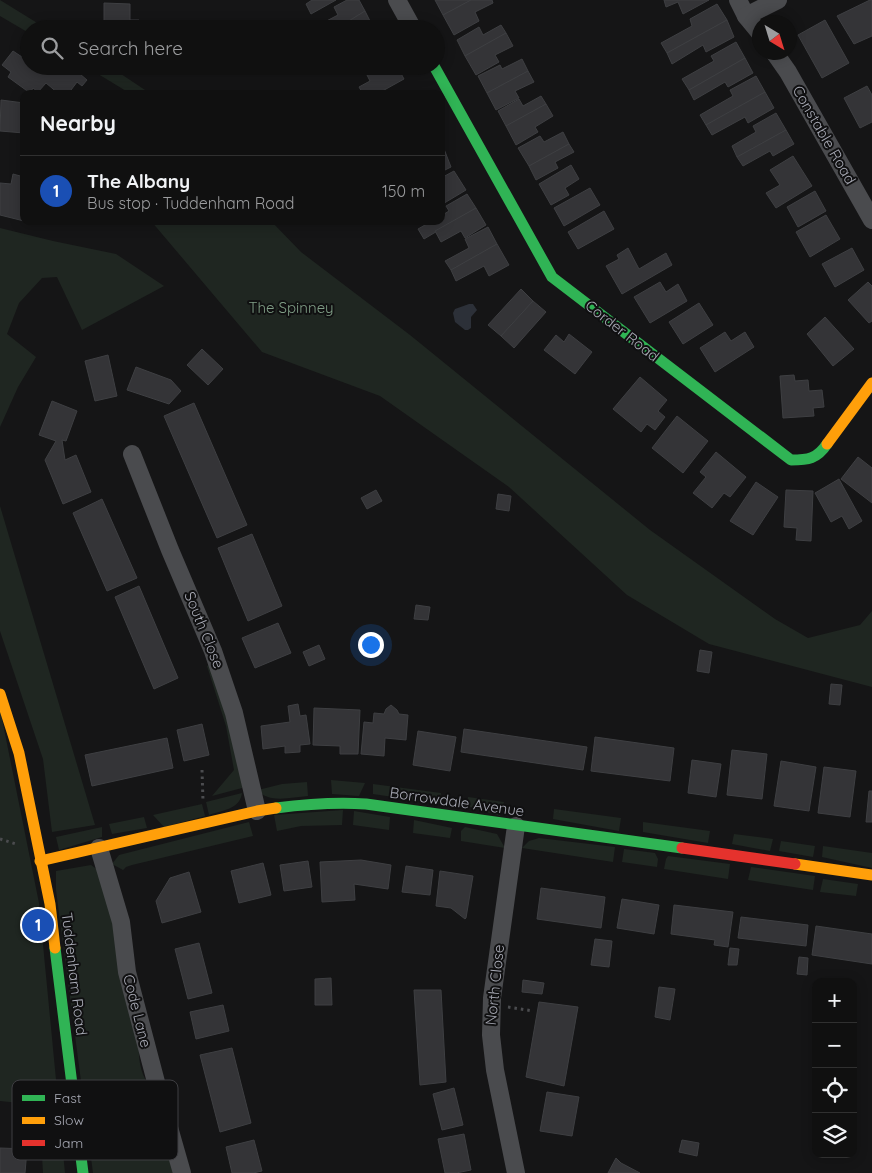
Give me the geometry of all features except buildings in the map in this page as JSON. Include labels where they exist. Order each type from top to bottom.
[{"type":"street","points":[[397,0],[408,20]]},
{"type":"street","points":[[738,0],[752,24]]},
{"type":"street","points":[[746,16],[778,0]]},
{"type":"street","name":"Constable Road","points":[[780,60],[872,220]]},
{"type":"street","name":"Corder Road","points":[[439,75],[552,277],[791,460],[809,460],[824,449],[872,383]]},
{"type":"street","name":"South Close","points":[[132,454],[170,550],[214,651],[234,713],[257,811]]},
{"type":"street","name":"Tuddenham Road","points":[[0,694],[19,752],[50,904],[72,1080]]},
{"type":"street","name":"Borrowdale Avenue","points":[[40,861],[257,811],[312,803],[347,803],[872,876]]},
{"type":"street","name":"North Close","points":[[516,826],[492,998],[490,1035],[495,1070],[516,1173]]},
{"type":"street","name":"Code Lane","points":[[99,848],[121,922],[127,972],[156,1080]]},
{"type":"street","name":"Code Lane","points":[[178,1159],[182,1173]]},
{"type":"street","name":"Tuddenham Road","points":[[82,1160],[84,1173]]},
{"type":"path","points":[[202,770],[203,800]]},
{"type":"path","points":[[503,1006],[533,1011]]},
{"type":"green space","points":[[0,0],[32,20],[20,20],[20,28],[0,16]]},
{"type":"green space","points":[[100,75],[122,75],[145,90],[124,90]]},
{"type":"green space","name":"The Spinney","points":[[154,225],[275,225],[301,252],[410,335],[650,530],[775,619],[808,638],[860,625],[872,611],[872,687],[709,644],[627,595],[509,487],[380,396],[262,352]]},
{"type":"green space","points":[[0,228],[116,254],[164,286],[82,330],[57,277],[42,278],[19,303],[7,334],[36,357],[18,387],[0,427]]},
{"type":"green space","points":[[0,506],[95,825],[52,832],[43,759],[0,631]]},
{"type":"green space","points":[[211,664],[220,689],[242,778],[242,788],[212,796],[234,770],[226,726],[207,666]]},
{"type":"green space","points":[[0,709],[39,903],[56,1080],[12,1080],[12,1102],[0,1101]]},
{"type":"green space","points":[[331,780],[365,783],[359,796],[332,794]]},
{"type":"green space","points":[[307,782],[308,796],[274,798],[262,794],[258,790],[282,784]]},
{"type":"green space","points":[[373,784],[441,793],[440,804],[373,794]]},
{"type":"green space","points":[[242,793],[241,798],[234,806],[209,815],[206,802]]},
{"type":"green space","points":[[468,797],[504,802],[500,816],[467,806]]},
{"type":"green space","points":[[202,804],[205,816],[164,827],[153,815]]},
{"type":"green space","points":[[554,809],[621,818],[619,831],[553,819]]},
{"type":"green space","points":[[343,810],[342,825],[301,826],[277,831],[274,815]]},
{"type":"green space","points":[[354,811],[390,817],[389,830],[353,825]]},
{"type":"green space","points":[[144,817],[147,828],[112,834],[109,824]]},
{"type":"green space","points":[[414,820],[452,828],[450,838],[413,833]]},
{"type":"green space","points":[[249,822],[253,836],[132,865],[123,870],[112,864],[119,855]]},
{"type":"green space","points":[[643,822],[710,831],[708,843],[643,832]]},
{"type":"green space","points":[[102,827],[102,837],[59,850],[56,837]]},
{"type":"green space","points":[[465,827],[497,834],[505,848],[461,841],[461,831]]},
{"type":"green space","points":[[734,834],[773,839],[770,851],[732,844]]},
{"type":"green space","points":[[539,838],[615,847],[613,862],[522,848],[529,841]]},
{"type":"green space","points":[[781,841],[815,846],[813,857],[779,851]]},
{"type":"green space","points":[[823,846],[872,853],[872,868],[822,857]]},
{"type":"green space","points":[[624,849],[655,853],[658,859],[657,867],[622,862]]},
{"type":"green space","points":[[668,856],[730,864],[728,879],[664,869]]},
{"type":"green space","points":[[91,865],[102,873],[139,1041],[141,1067],[146,1080],[81,1080],[56,890],[56,871]]},
{"type":"green space","points":[[751,867],[815,876],[813,890],[748,880]]},
{"type":"green space","points":[[823,879],[858,884],[856,896],[820,892]]},
{"type":"green space","points":[[42,1160],[64,1160],[65,1173],[43,1173]]},
{"type":"green space","points":[[91,1160],[172,1160],[176,1173],[93,1173]]},
{"type":"shaded area","points":[[473,304],[477,310],[471,317],[471,328],[465,330],[455,322],[453,313],[455,309]]},
{"type":"traffic: fast","points":[[439,75],[552,277],[791,460],[812,458],[820,453],[827,444]]},
{"type":"traffic: fast","points":[[276,808],[343,803],[366,804],[682,848]]},
{"type":"traffic: fast","points":[[55,948],[71,1080]]},
{"type":"traffic: fast","points":[[81,1160],[83,1173]]},
{"type":"traffic: slow","points":[[827,444],[872,383]]},
{"type":"traffic: slow","points":[[0,694],[19,753],[50,904],[55,948]]},
{"type":"traffic: slow","points":[[40,861],[276,808]]},
{"type":"traffic: slow","points":[[795,864],[872,875]]},
{"type":"traffic: jam","points":[[682,848],[795,864]]},
{"type":"place","name":"The Albany","points":[[38,925]]}]
